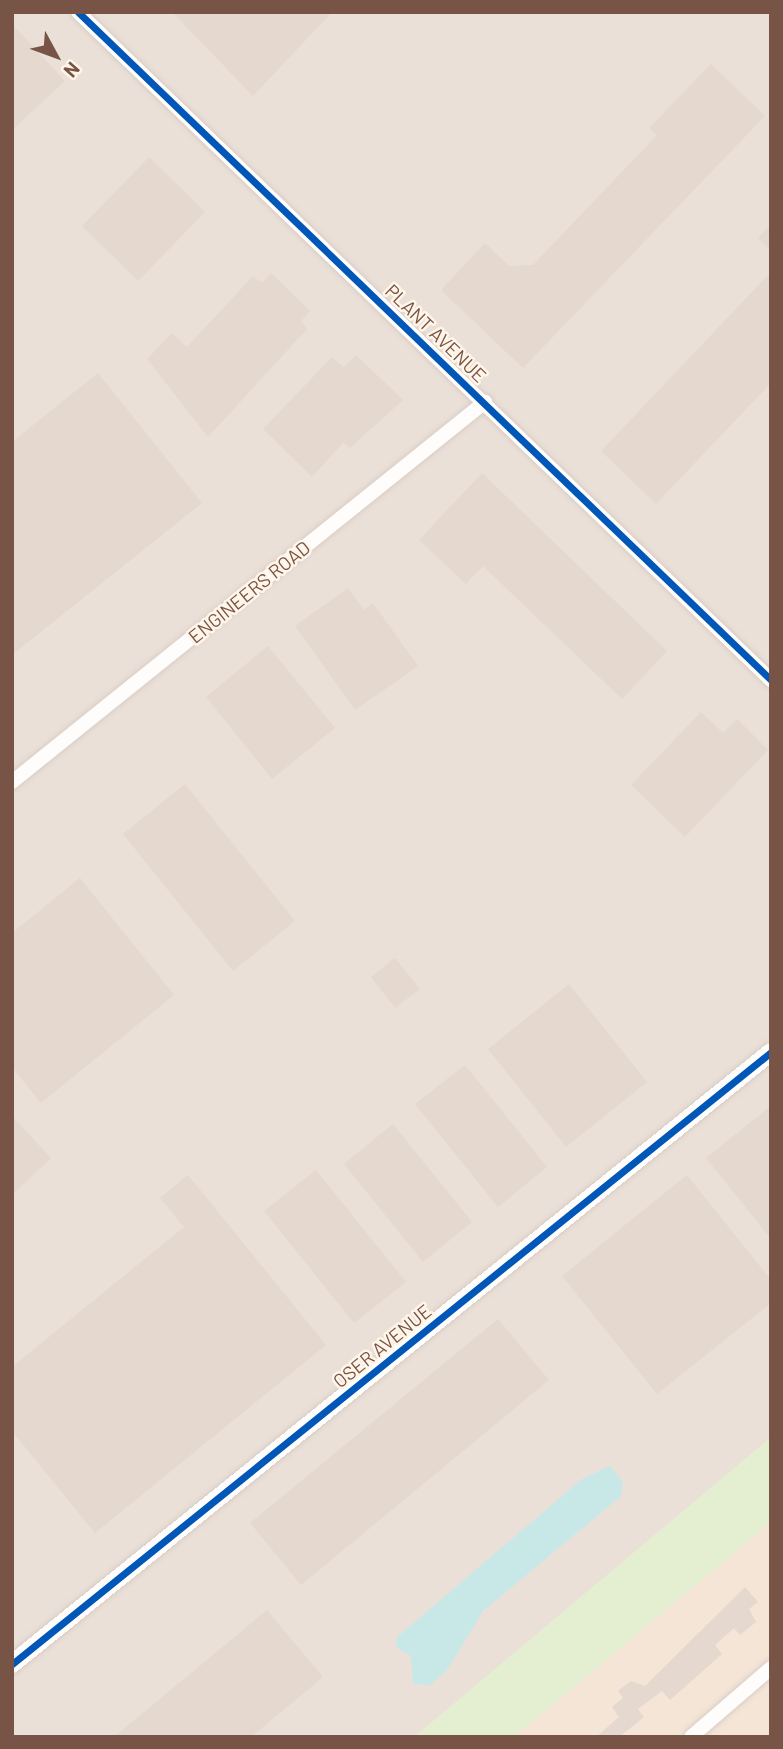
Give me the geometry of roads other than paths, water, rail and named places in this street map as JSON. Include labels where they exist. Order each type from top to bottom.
[{"type":"street","name":"PLANT AVENUE","points":[[78,12],[771,680]]},
{"type":"street","name":"ENGINEERS ROAD","points":[[12,782],[485,402]]},
{"type":"street","name":"OSER AVENUE","points":[[12,1664],[771,1052]]},
{"type":"street","points":[[691,1737],[771,1668]]},
{"type":"water","points":[[610,1466],[623,1482],[621,1496],[483,1611],[447,1670],[430,1685],[413,1684],[411,1656],[397,1648],[396,1638],[582,1479]]}]
